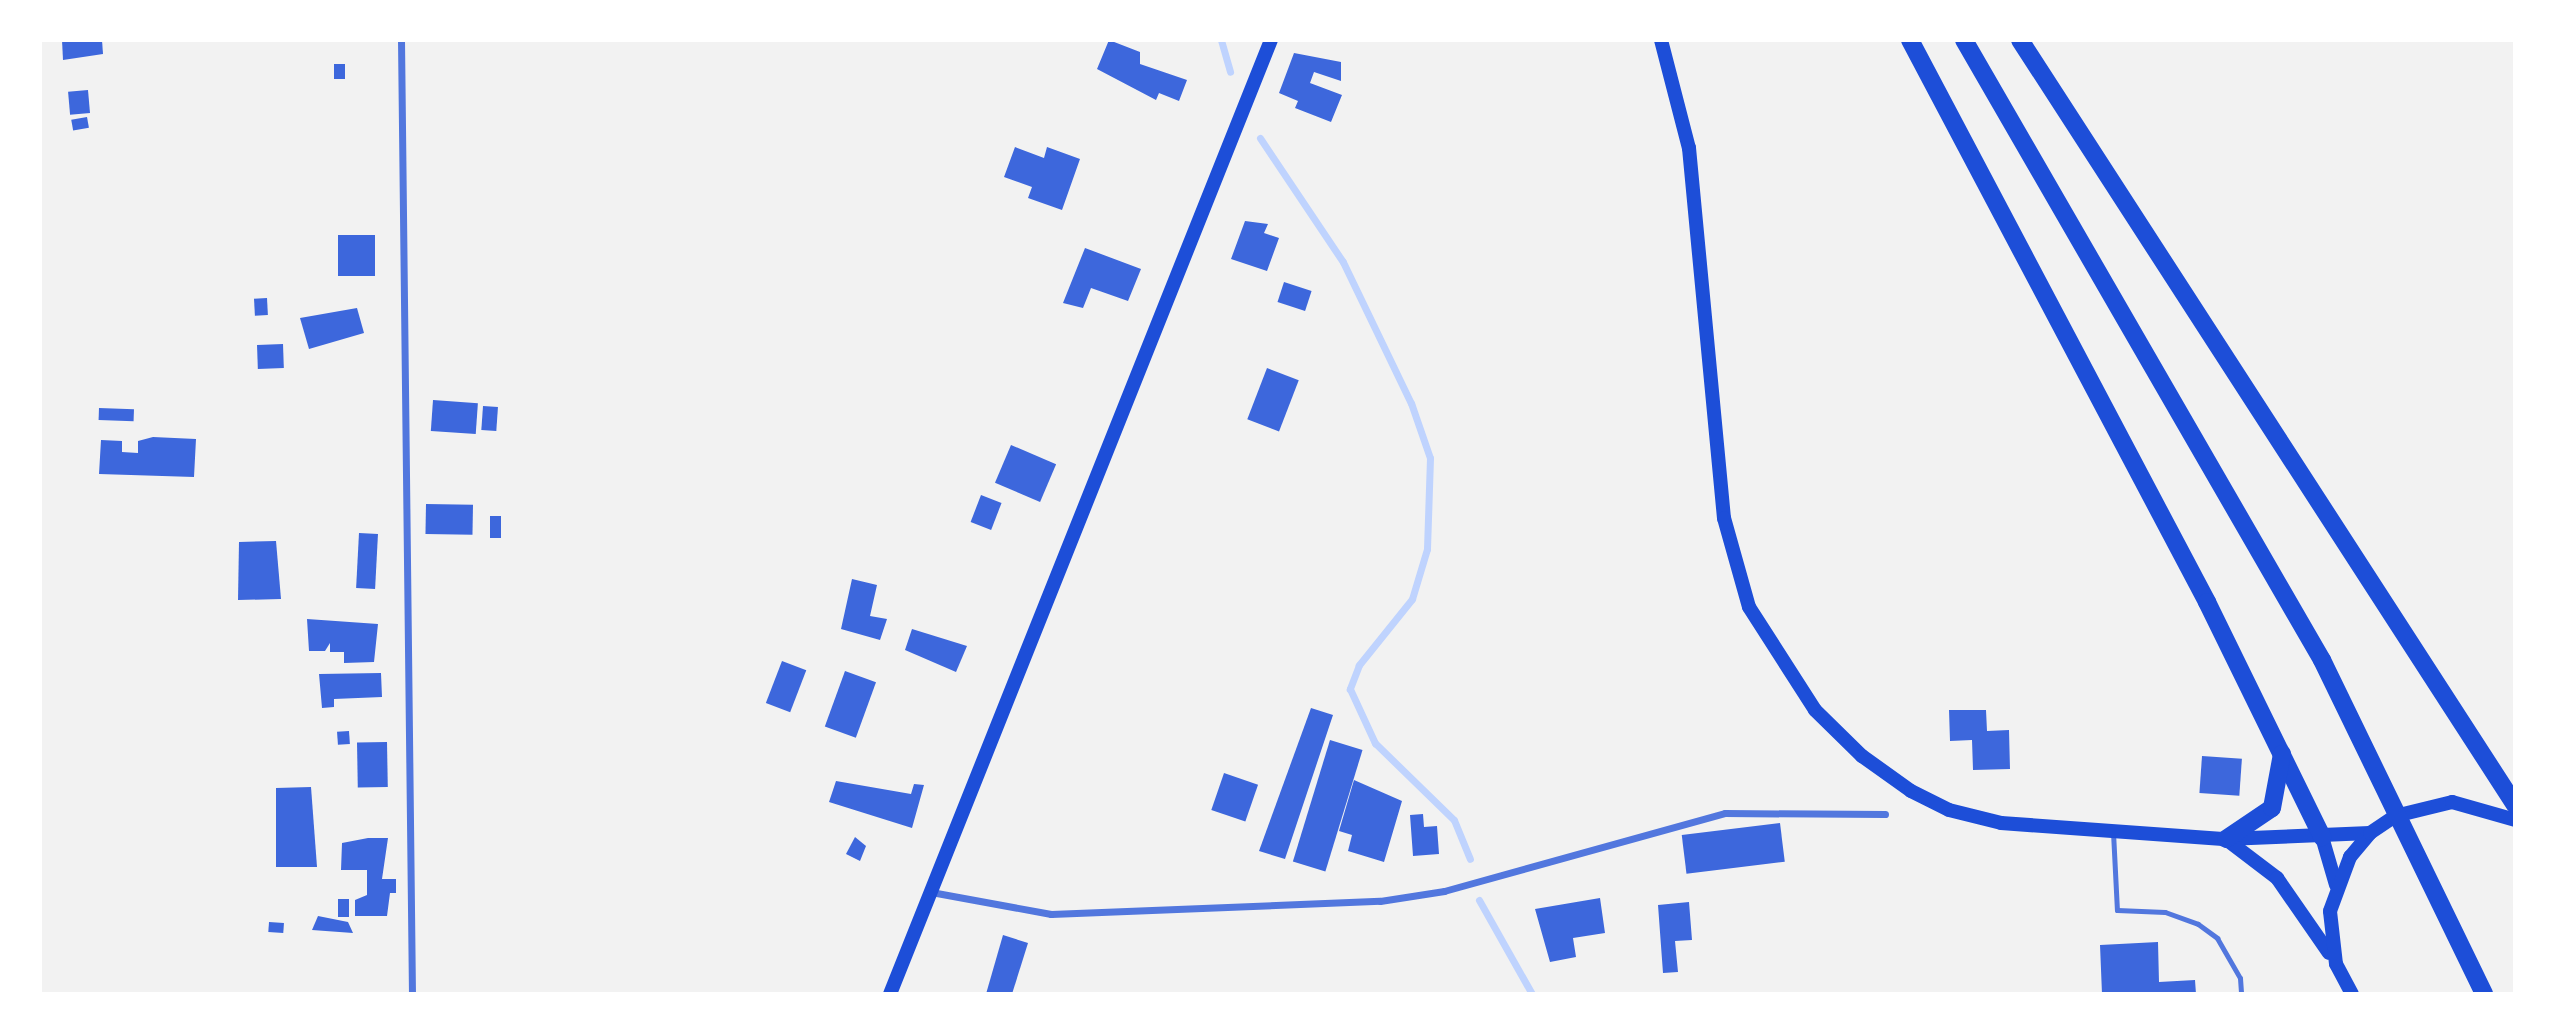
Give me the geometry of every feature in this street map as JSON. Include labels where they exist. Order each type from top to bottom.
[{"type":"highway","points":[[1910,40],[2282,751],[2322,838]]},
{"type":"highway","points":[[1964,40],[2322,660],[2484,994]]},
{"type":"highway","points":[[2020,40],[2515,805]]},
{"type":"highway","points":[[2226,839],[2272,808],[2282,751]]},
{"type":"main road","points":[[890,994],[1271,40]]},
{"type":"main road","points":[[1661,40],[1689,148],[1724,518],[1749,607],[1782,665],[1862,756],[1948,810],[2001,823],[2226,839],[2322,838],[2370,833]]},
{"type":"main road","points":[[2336,964],[2330,911],[2336,885],[2370,833],[2395,816],[2452,802],[2515,820]]},
{"type":"main road","points":[[2322,838],[2336,885]]},
{"type":"main road","points":[[2226,839],[2277,878],[2336,964],[2352,994]]},
{"type":"street","points":[[401,40],[412,994]]},
{"type":"street","points":[[930,892],[1051,914],[1380,901],[1444,891],[1725,813],[1885,814]]},
{"type":"lane","points":[[2113,832],[2117,910],[2165,912],[2198,924],[2217,937],[2240,978],[2241,994]]},
{"type":"building","points":[[62,40],[102,40],[103,54],[63,60]]},
{"type":"building","points":[[1109,40],[1140,52],[1140,64],[1187,80],[1179,101],[1159,93],[1156,100],[1097,69]]},
{"type":"building","points":[[1294,53],[1341,62],[1341,81],[1314,72],[1310,83],[1342,95],[1331,122],[1295,108],[1298,101],[1279,93]]},
{"type":"building","points":[[334,64],[345,64],[345,79],[334,79]]},
{"type":"building","points":[[88,90],[90,113],[70,115],[68,92]]},
{"type":"building","points":[[87,117],[89,128],[73,131],[71,120]]},
{"type":"building","points":[[1015,147],[1044,158],[1047,147],[1080,159],[1062,210],[1028,198],[1032,187],[1004,177]]},
{"type":"building","points":[[1245,221],[1268,224],[1264,233],[1279,238],[1267,271],[1231,259]]},
{"type":"building","points":[[338,235],[375,235],[375,276],[338,276]]},
{"type":"building","points":[[1085,248],[1141,269],[1128,301],[1091,288],[1083,308],[1063,303]]},
{"type":"building","points":[[1284,282],[1312,291],[1305,311],[1278,302]]},
{"type":"building","points":[[267,298],[268,315],[255,316],[254,299]]},
{"type":"building","points":[[357,308],[364,333],[309,349],[300,318]]},
{"type":"building","points":[[283,344],[284,368],[258,369],[257,345]]},
{"type":"building","points":[[1267,368],[1299,380],[1279,432],[1247,419]]},
{"type":"building","points":[[433,400],[478,403],[476,434],[431,431]]},
{"type":"building","points":[[483,406],[498,407],[496,431],[481,430]]},
{"type":"building","points":[[99,408],[134,409],[134,421],[99,420]]},
{"type":"building","points":[[153,437],[196,439],[194,477],[99,474],[101,440],[122,441],[122,452],[138,453],[138,441]]},
{"type":"building","points":[[1011,445],[1056,464],[1040,502],[995,483]]},
{"type":"building","points":[[981,495],[1002,503],[991,530],[971,522]]},
{"type":"building","points":[[426,504],[473,505],[472,535],[425,534]]},
{"type":"building","points":[[490,516],[501,516],[501,538],[490,538]]},
{"type":"building","points":[[359,533],[378,534],[375,589],[356,588]]},
{"type":"building","points":[[276,541],[281,599],[238,600],[239,542]]},
{"type":"building","points":[[852,579],[877,585],[870,616],[887,619],[880,640],[841,629]]},
{"type":"building","points":[[307,619],[378,624],[374,662],[344,663],[344,652],[330,652],[330,643],[325,651],[309,651]]},
{"type":"building","points":[[912,629],[967,646],[956,672],[905,650]]},
{"type":"building","points":[[782,661],[806,670],[790,712],[766,703]]},
{"type":"building","points":[[845,671],[876,682],[856,738],[825,726]]},
{"type":"building","points":[[381,673],[382,697],[334,699],[334,707],[322,708],[319,674]]},
{"type":"building","points":[[1311,708],[1333,715],[1285,859],[1259,851]]},
{"type":"building","points":[[1949,710],[1986,710],[1987,731],[2009,730],[2010,769],[1973,770],[1972,740],[1950,741]]},
{"type":"building","points":[[349,731],[350,744],[338,745],[337,732]]},
{"type":"building","points":[[1330,740],[1363,750],[1325,871],[1293,861]]},
{"type":"building","points":[[387,742],[388,787],[358,788],[357,743]]},
{"type":"building","points":[[2202,756],[2242,759],[2239,796],[2199,793]]},
{"type":"building","points":[[1224,773],[1258,785],[1245,822],[1211,810]]},
{"type":"building","points":[[1354,780],[1402,801],[1384,862],[1348,851],[1352,835],[1339,831]]},
{"type":"building","points":[[836,781],[911,794],[914,784],[924,785],[912,828],[829,802]]},
{"type":"building","points":[[311,787],[317,867],[276,867],[276,788]]},
{"type":"building","points":[[1423,814],[1424,827],[1437,826],[1439,854],[1413,856],[1410,815]]},
{"type":"building","points":[[1780,823],[1785,862],[1686,874],[1682,835]]},
{"type":"building","points":[[855,837],[866,846],[860,861],[846,854]]},
{"type":"building","points":[[368,838],[388,838],[382,879],[396,879],[396,893],[390,893],[387,916],[355,916],[355,900],[367,895],[367,870],[341,870],[342,843]]},
{"type":"building","points":[[1600,898],[1605,933],[1573,938],[1576,957],[1550,962],[1535,909]]},
{"type":"building","points":[[338,899],[349,899],[349,917],[338,917]]},
{"type":"building","points":[[1689,902],[1692,940],[1675,941],[1678,972],[1663,973],[1658,905]]},
{"type":"building","points":[[318,916],[348,922],[353,933],[312,930]]},
{"type":"building","points":[[269,922],[284,923],[283,933],[268,932]]},
{"type":"building","points":[[1003,935],[1028,943],[1012,994],[986,994]]},
{"type":"building","points":[[2158,942],[2159,982],[2195,980],[2196,994],[2102,994],[2100,945]]},
{"type":"waterway","points":[[1221,40],[1230,72]]},
{"type":"waterway","points":[[1260,138],[1343,262],[1411,403],[1430,458],[1427,549],[1412,599],[1359,665],[1350,689],[1375,743],[1454,820],[1470,859]]},
{"type":"waterway","points":[[1479,900],[1532,994]]}]
